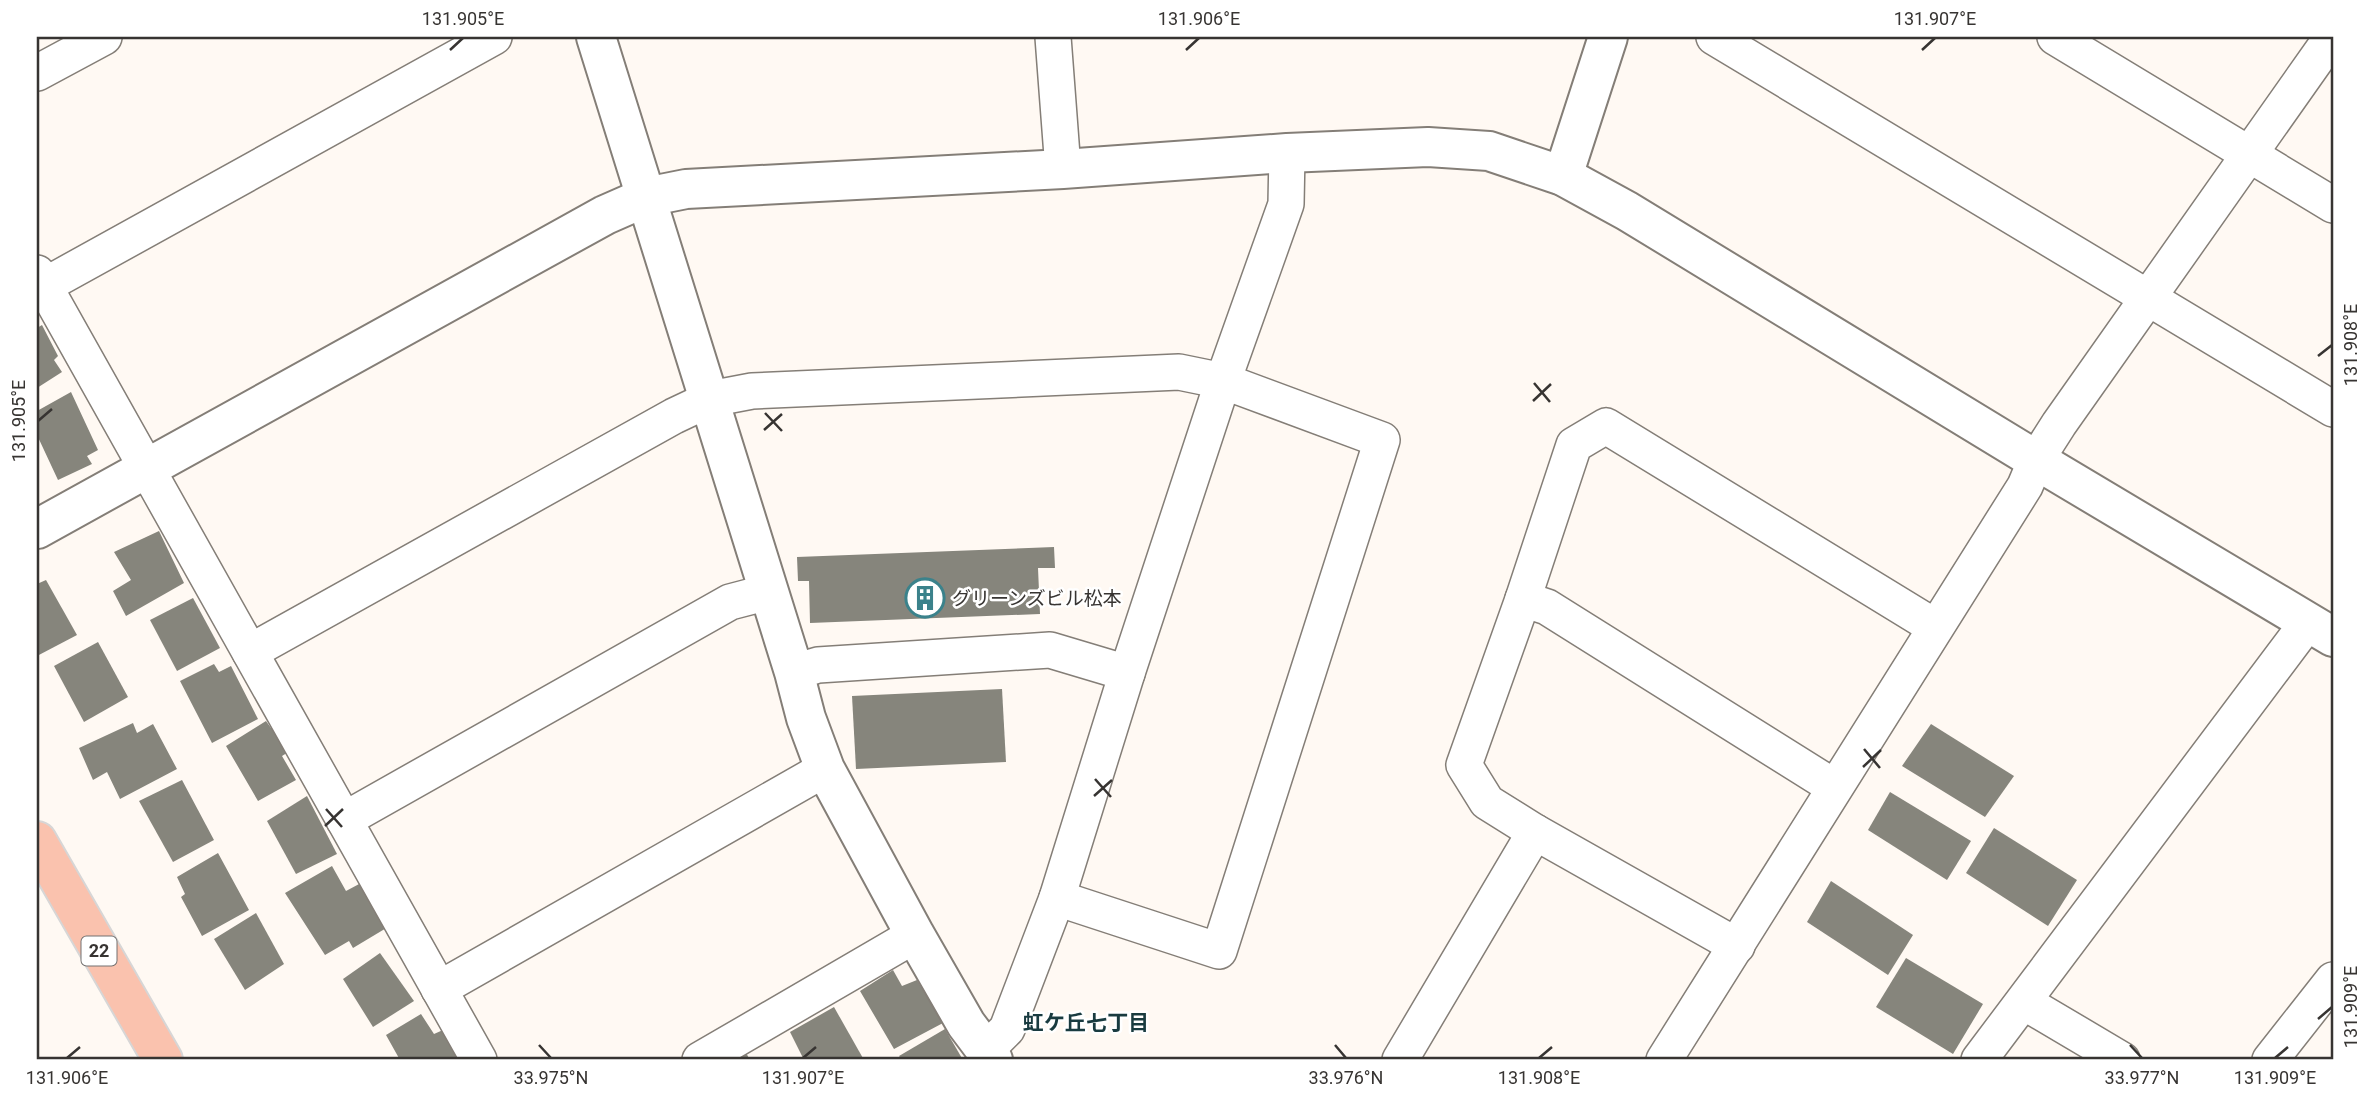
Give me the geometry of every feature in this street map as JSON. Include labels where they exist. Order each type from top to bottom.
[{"type":"main road","name":"22","points":[[37,841],[163,1060]]},
{"type":"street","points":[[37,74],[104,37]]},
{"type":"street","points":[[479,1060],[40,280],[494,37]]},
{"type":"street","points":[[596,37],[710,399],[806,718],[825,769],[915,935],[967,1024],[989,1055],[1007,1029],[1057,898],[1223,381],[1286,204],[1287,153]]},
{"type":"street","points":[[1053,37],[1063,169]]},
{"type":"street","points":[[1563,176],[1608,37]]},
{"type":"street","points":[[1714,37],[2333,409]]},
{"type":"street","points":[[2055,37],[2333,205]]},
{"type":"street","points":[[1664,1060],[2025,486],[2036,460],[2332,37]]},
{"type":"street","points":[[37,529],[605,215],[646,197],[686,189],[1063,169],[1287,153],[1428,147],[1489,152],[1563,176],[1627,211],[2321,630],[1979,1060]]},
{"type":"street","points":[[250,652],[674,416],[710,399],[752,391],[1179,372],[1223,381],[1382,440],[1219,951],[1057,898]]},
{"type":"street","points":[[1737,946],[1487,802],[1464,765],[1574,445],[1606,426],[1935,627]]},
{"type":"street","points":[[344,820],[730,602],[768,592]]},
{"type":"street","points":[[1523,599],[1547,607],[1834,787]]},
{"type":"street","points":[[794,672],[818,665],[1050,650],[1128,673]]},
{"type":"street","points":[[439,989],[825,769]]},
{"type":"street","points":[[1400,1060],[1535,832]]},
{"type":"street","points":[[700,1060],[915,935]]},
{"type":"street","points":[[2270,1060],[2333,980]]},
{"type":"street","points":[[2024,1002],[2122,1060]]},
{"type":"building","points":[[42,325],[58,356],[54,360],[62,372],[37,388],[37,328]]},
{"type":"building","points":[[71,392],[98,450],[87,456],[92,464],[58,480],[37,435],[37,411]]},
{"type":"building","points":[[159,531],[184,583],[126,616],[113,591],[131,580],[114,552]]},
{"type":"building","name":"グリーンズビル松本","points":[[1054,547],[1055,568],[1038,568],[1040,614],[810,623],[809,581],[798,581],[797,557]]},
{"type":"building","points":[[46,580],[77,635],[37,656],[37,584]]},
{"type":"building","points":[[193,598],[220,648],[177,671],[150,620]]},
{"type":"building","points":[[98,642],[128,697],[84,722],[54,666]]},
{"type":"building","points":[[214,664],[219,672],[231,666],[258,719],[212,743],[180,681]]},
{"type":"building","points":[[1002,689],[1006,762],[856,769],[852,696]]},
{"type":"building","points":[[266,721],[271,728],[276,726],[290,751],[282,756],[296,780],[258,801],[226,746]]},
{"type":"building","points":[[133,723],[137,733],[153,724],[177,769],[120,799],[107,772],[93,780],[79,748]]},
{"type":"building","points":[[1931,724],[2014,776],[1985,817],[1902,766]]},
{"type":"building","points":[[182,780],[214,840],[173,862],[139,801]]},
{"type":"building","points":[[1890,792],[1971,841],[1947,880],[1868,830]]},
{"type":"building","points":[[307,796],[337,854],[296,874],[267,821]]},
{"type":"building","points":[[1994,828],[2077,880],[2048,926],[1966,873]]},
{"type":"building","points":[[218,853],[249,910],[202,936],[181,897],[185,894],[177,877]]},
{"type":"building","points":[[332,866],[346,891],[361,883],[388,927],[353,948],[349,941],[325,955],[285,893]]},
{"type":"building","points":[[1831,881],[1913,935],[1888,975],[1807,922]]},
{"type":"building","points":[[256,913],[284,964],[245,990],[214,939]]},
{"type":"building","points":[[380,953],[414,1001],[373,1027],[343,979]]},
{"type":"building","points":[[1906,958],[1983,1004],[1953,1054],[1876,1007]]},
{"type":"building","points":[[893,970],[902,986],[917,980],[943,1023],[894,1049],[860,991]]},
{"type":"building","points":[[834,1007],[864,1060],[804,1060],[790,1032]]},
{"type":"building","points":[[421,1014],[434,1034],[443,1030],[461,1060],[400,1060],[386,1035]]},
{"type":"building","points":[[945,1029],[963,1060],[902,1060],[899,1056]]},
{"type":"building","points":[[745,1051],[750,1060],[729,1060]]},
{"type":"place","name":"グリーンズビル松本","points":[[925,598]]},
{"type":"district","name":"虹ケ丘七丁目","points":[[1086,1023]]}]
